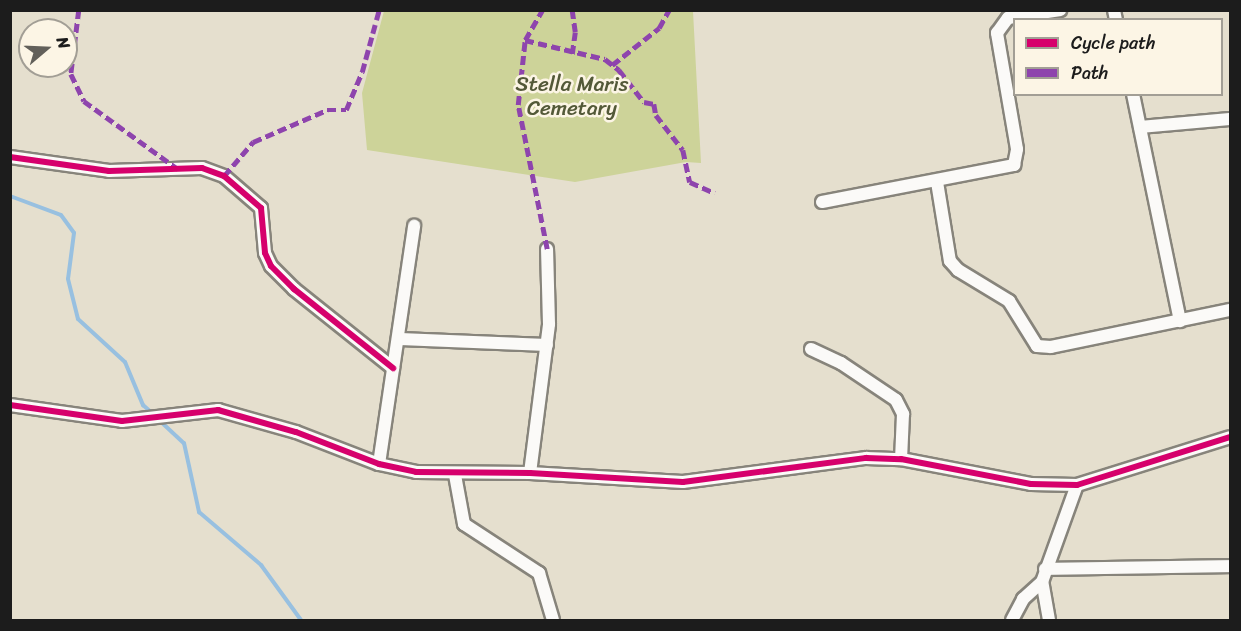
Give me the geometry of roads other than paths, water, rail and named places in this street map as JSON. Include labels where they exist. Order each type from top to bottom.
[{"type":"street","points":[[822,202],[937,182],[1014,165],[1017,149],[997,33],[1008,18],[1060,10]]},
{"type":"street","points":[[1133,96],[1180,321]]},
{"type":"street","points":[[1140,127],[1230,119]]},
{"type":"street","points":[[10,157],[109,171],[202,168],[224,176],[261,208],[265,253],[272,266],[294,289],[393,368]]},
{"type":"street","points":[[937,182],[950,261],[958,270],[1009,301],[1037,346],[1051,347],[1230,310]]},
{"type":"street","points":[[379,464],[393,368],[400,339],[414,226]]},
{"type":"street","points":[[530,473],[547,345],[547,249]]},
{"type":"street","points":[[400,339],[547,345]]},
{"type":"street","points":[[811,349],[841,363],[896,400],[903,414],[901,459]]},
{"type":"street","points":[[10,405],[122,421],[224,411],[379,464],[417,472],[455,475],[530,473],[683,482],[866,458],[901,459],[995,480],[1077,485],[1230,438]]},
{"type":"street","points":[[455,475],[464,524],[539,573],[553,621]]},
{"type":"street","points":[[1049,621],[1042,582],[1077,485]]},
{"type":"street","points":[[1045,569],[1230,566]]},
{"type":"street","points":[[1012,621],[1023,599],[1042,582]]},
{"type":"waterway","points":[[10,196],[61,215],[74,233],[68,279],[78,319],[125,362],[143,405],[154,415]]},
{"type":"waterway","points":[[159,420],[184,443],[199,512],[261,565],[301,620]]},
{"type":"park label","name":"Stella Maris Cemetary","points":[[572,96]]}]
